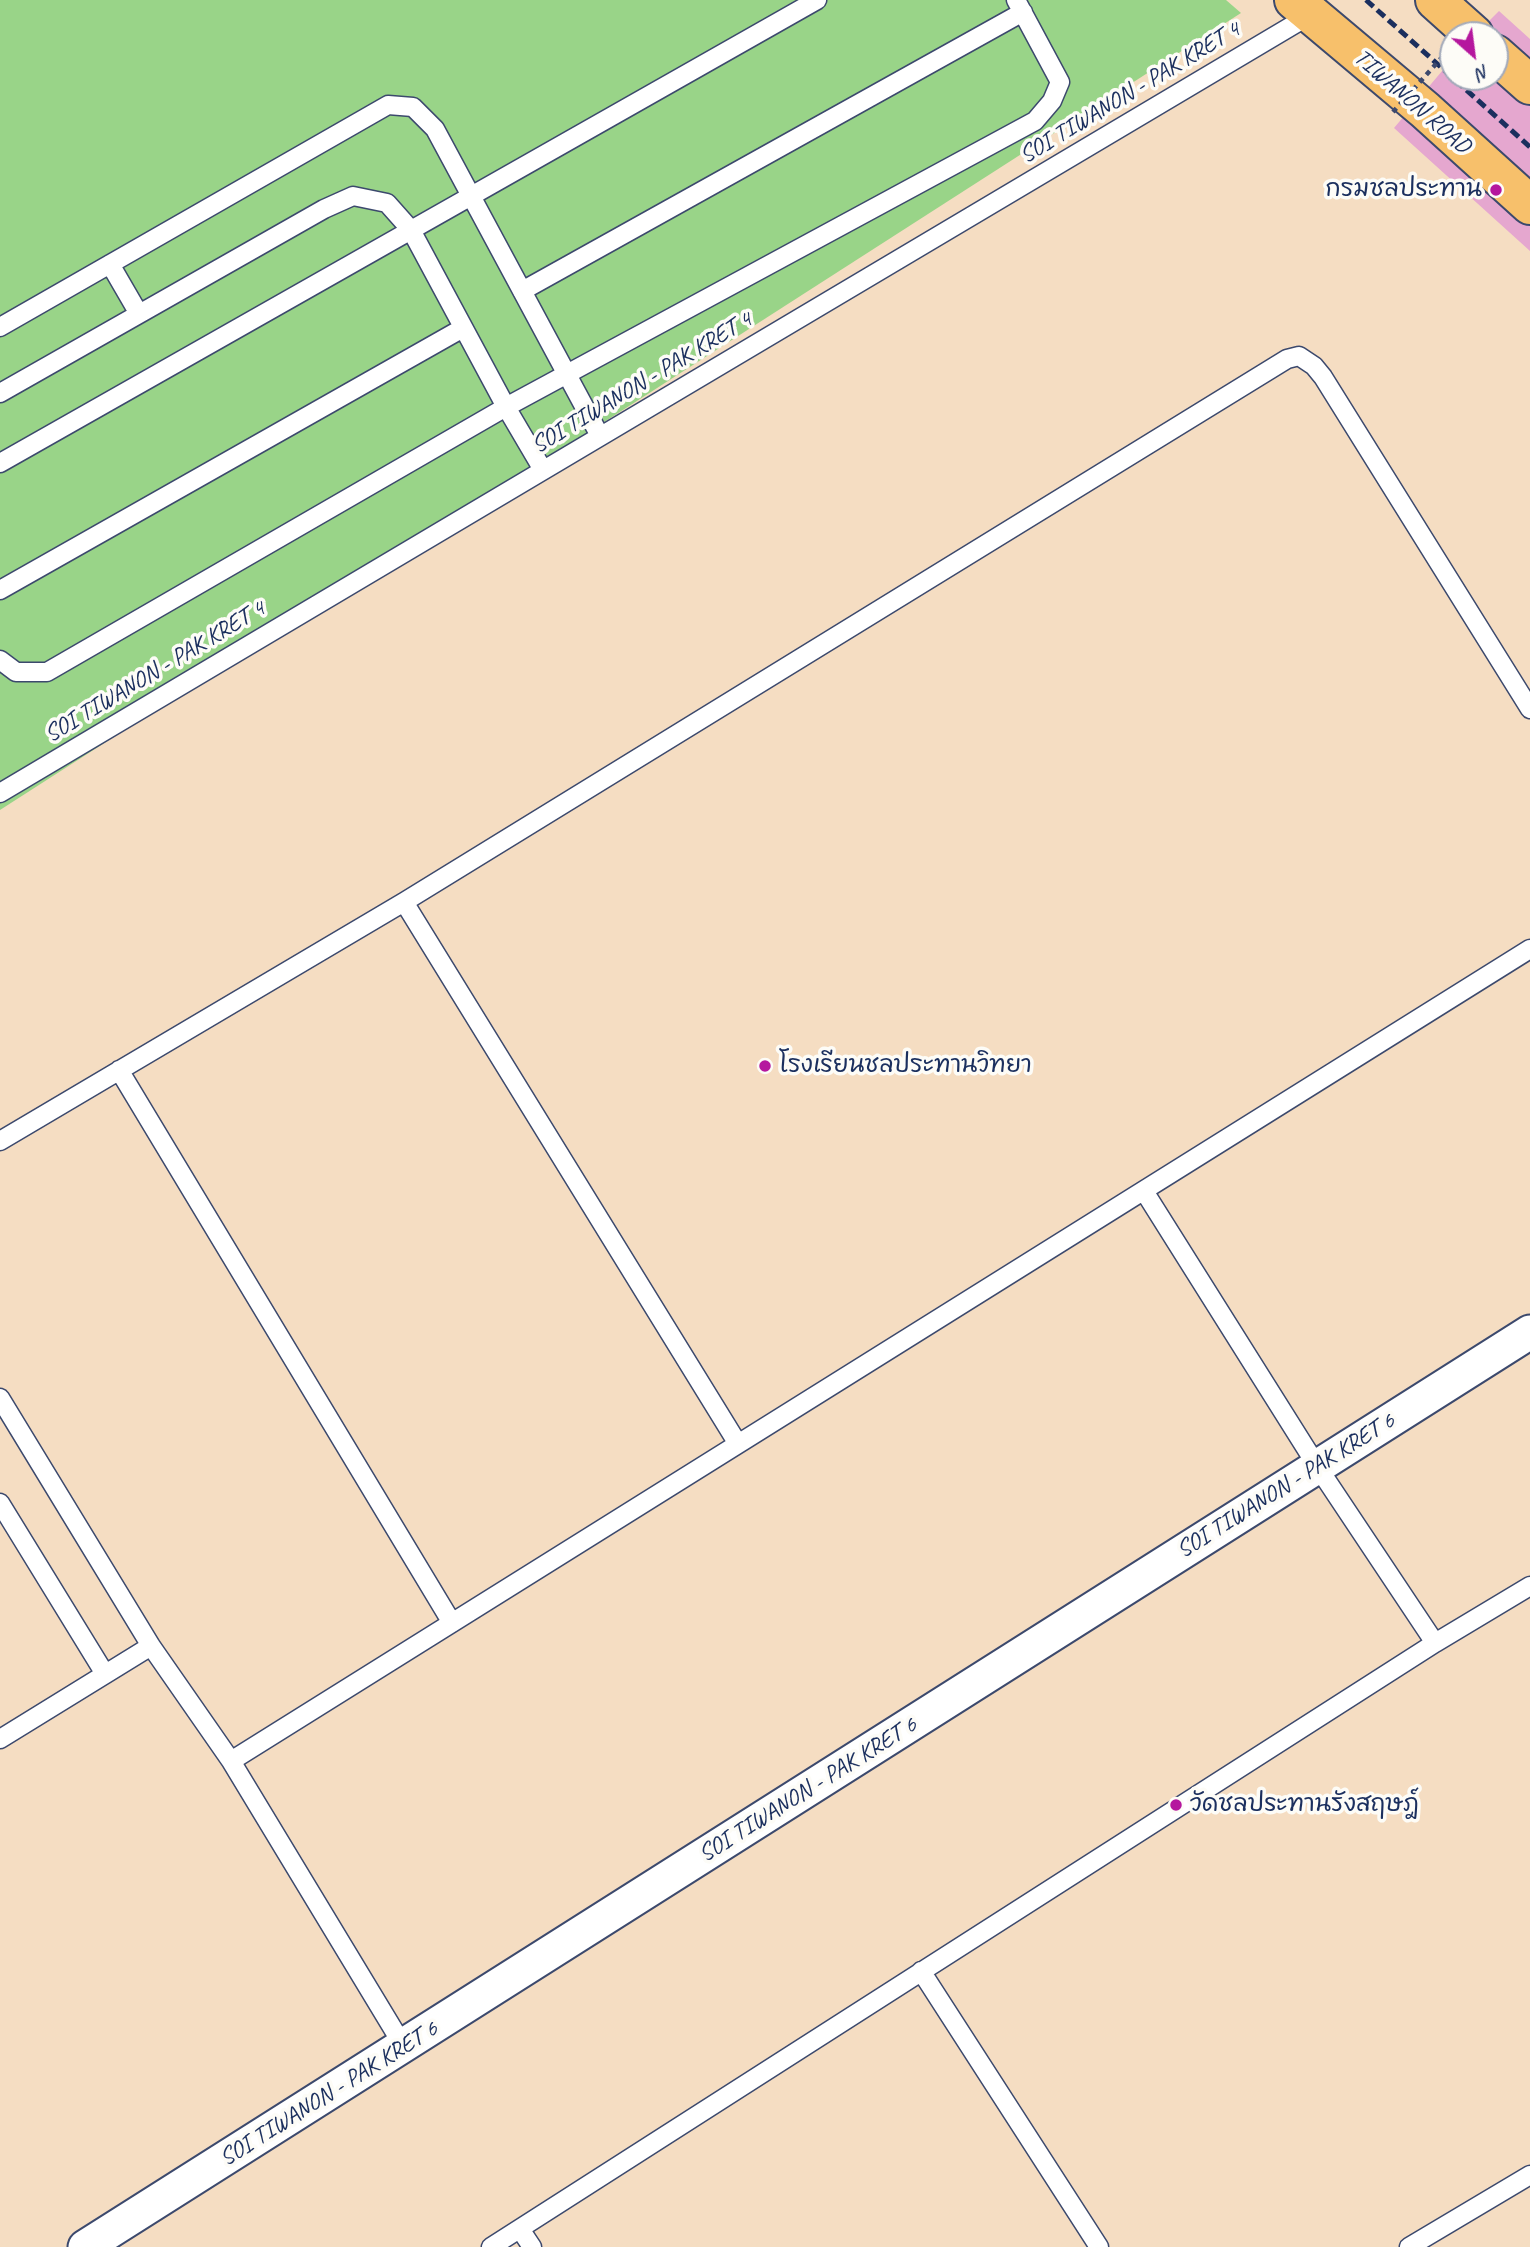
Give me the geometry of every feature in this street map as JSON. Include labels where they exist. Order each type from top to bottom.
[{"type":"main road","points":[[1435,0],[1463,21]]},
{"type":"main road","name":"TIWANON ROAD","points":[[1302,8],[1425,110],[1530,205]]},
{"type":"main road","points":[[1509,66],[1530,85]]},
{"type":"street","name":"SOI TIWANON - PAK KRET 6","points":[[85,2247],[1530,1332]]},
{"type":"lane","points":[[0,463],[817,0]]},
{"type":"lane","points":[[0,660],[16,672],[47,673],[506,407],[1035,121],[1052,101],[1060,82],[1019,6],[523,291]]},
{"type":"lane","name":"SOI TIWANON - PAK KRET 4","points":[[0,793],[600,436],[1302,8]]},
{"type":"lane","points":[[0,327],[388,105],[413,107],[435,129],[600,436]]},
{"type":"lane","points":[[0,393],[324,209],[354,195],[387,203],[411,230],[543,470]]},
{"type":"lane","points":[[110,264],[139,314]]},
{"type":"lane","points":[[0,590],[463,328]]},
{"type":"lane","points":[[0,1141],[404,902],[1287,359],[1299,356],[1314,366],[1323,377],[1530,709]]},
{"type":"lane","points":[[404,902],[738,1444]]},
{"type":"lane","points":[[231,1761],[1530,949]]},
{"type":"lane","points":[[119,1070],[452,1623]]},
{"type":"lane","points":[[1144,1191],[1317,1466],[1435,1643]]},
{"type":"lane","points":[[0,1398],[151,1646],[231,1761],[404,2047]]},
{"type":"lane","points":[[0,1503],[105,1674]]},
{"type":"lane","points":[[491,2247],[1435,1643],[1530,1586]]},
{"type":"lane","points":[[0,1739],[151,1646]]},
{"type":"lane","points":[[921,1971],[1099,2247]]},
{"type":"lane","points":[[1409,2247],[1530,2175]]},
{"type":"lane","points":[[520,2229],[532,2247]]},
{"type":"path","points":[[1393,112],[1439,61]]},
{"type":"green space","points":[[0,0],[1226,0],[1241,13],[0,810]]},
{"type":"building","name":"กรมชลประทาน","points":[[1499,11],[1530,39],[1530,251],[1394,128],[1439,75],[1439,91],[1509,91],[1509,21],[1489,21]]},
{"type":"railway","points":[[1366,0],[1530,147]]},
{"type":"place","name":"กรมชลประทาน","points":[[1496,190]]},
{"type":"place","name":"โรงเรียนชลประทานวิทยา","points":[[765,1066]]},
{"type":"place","name":"วัดชลประทานรังสฤษฎ์","points":[[1176,1805]]}]
